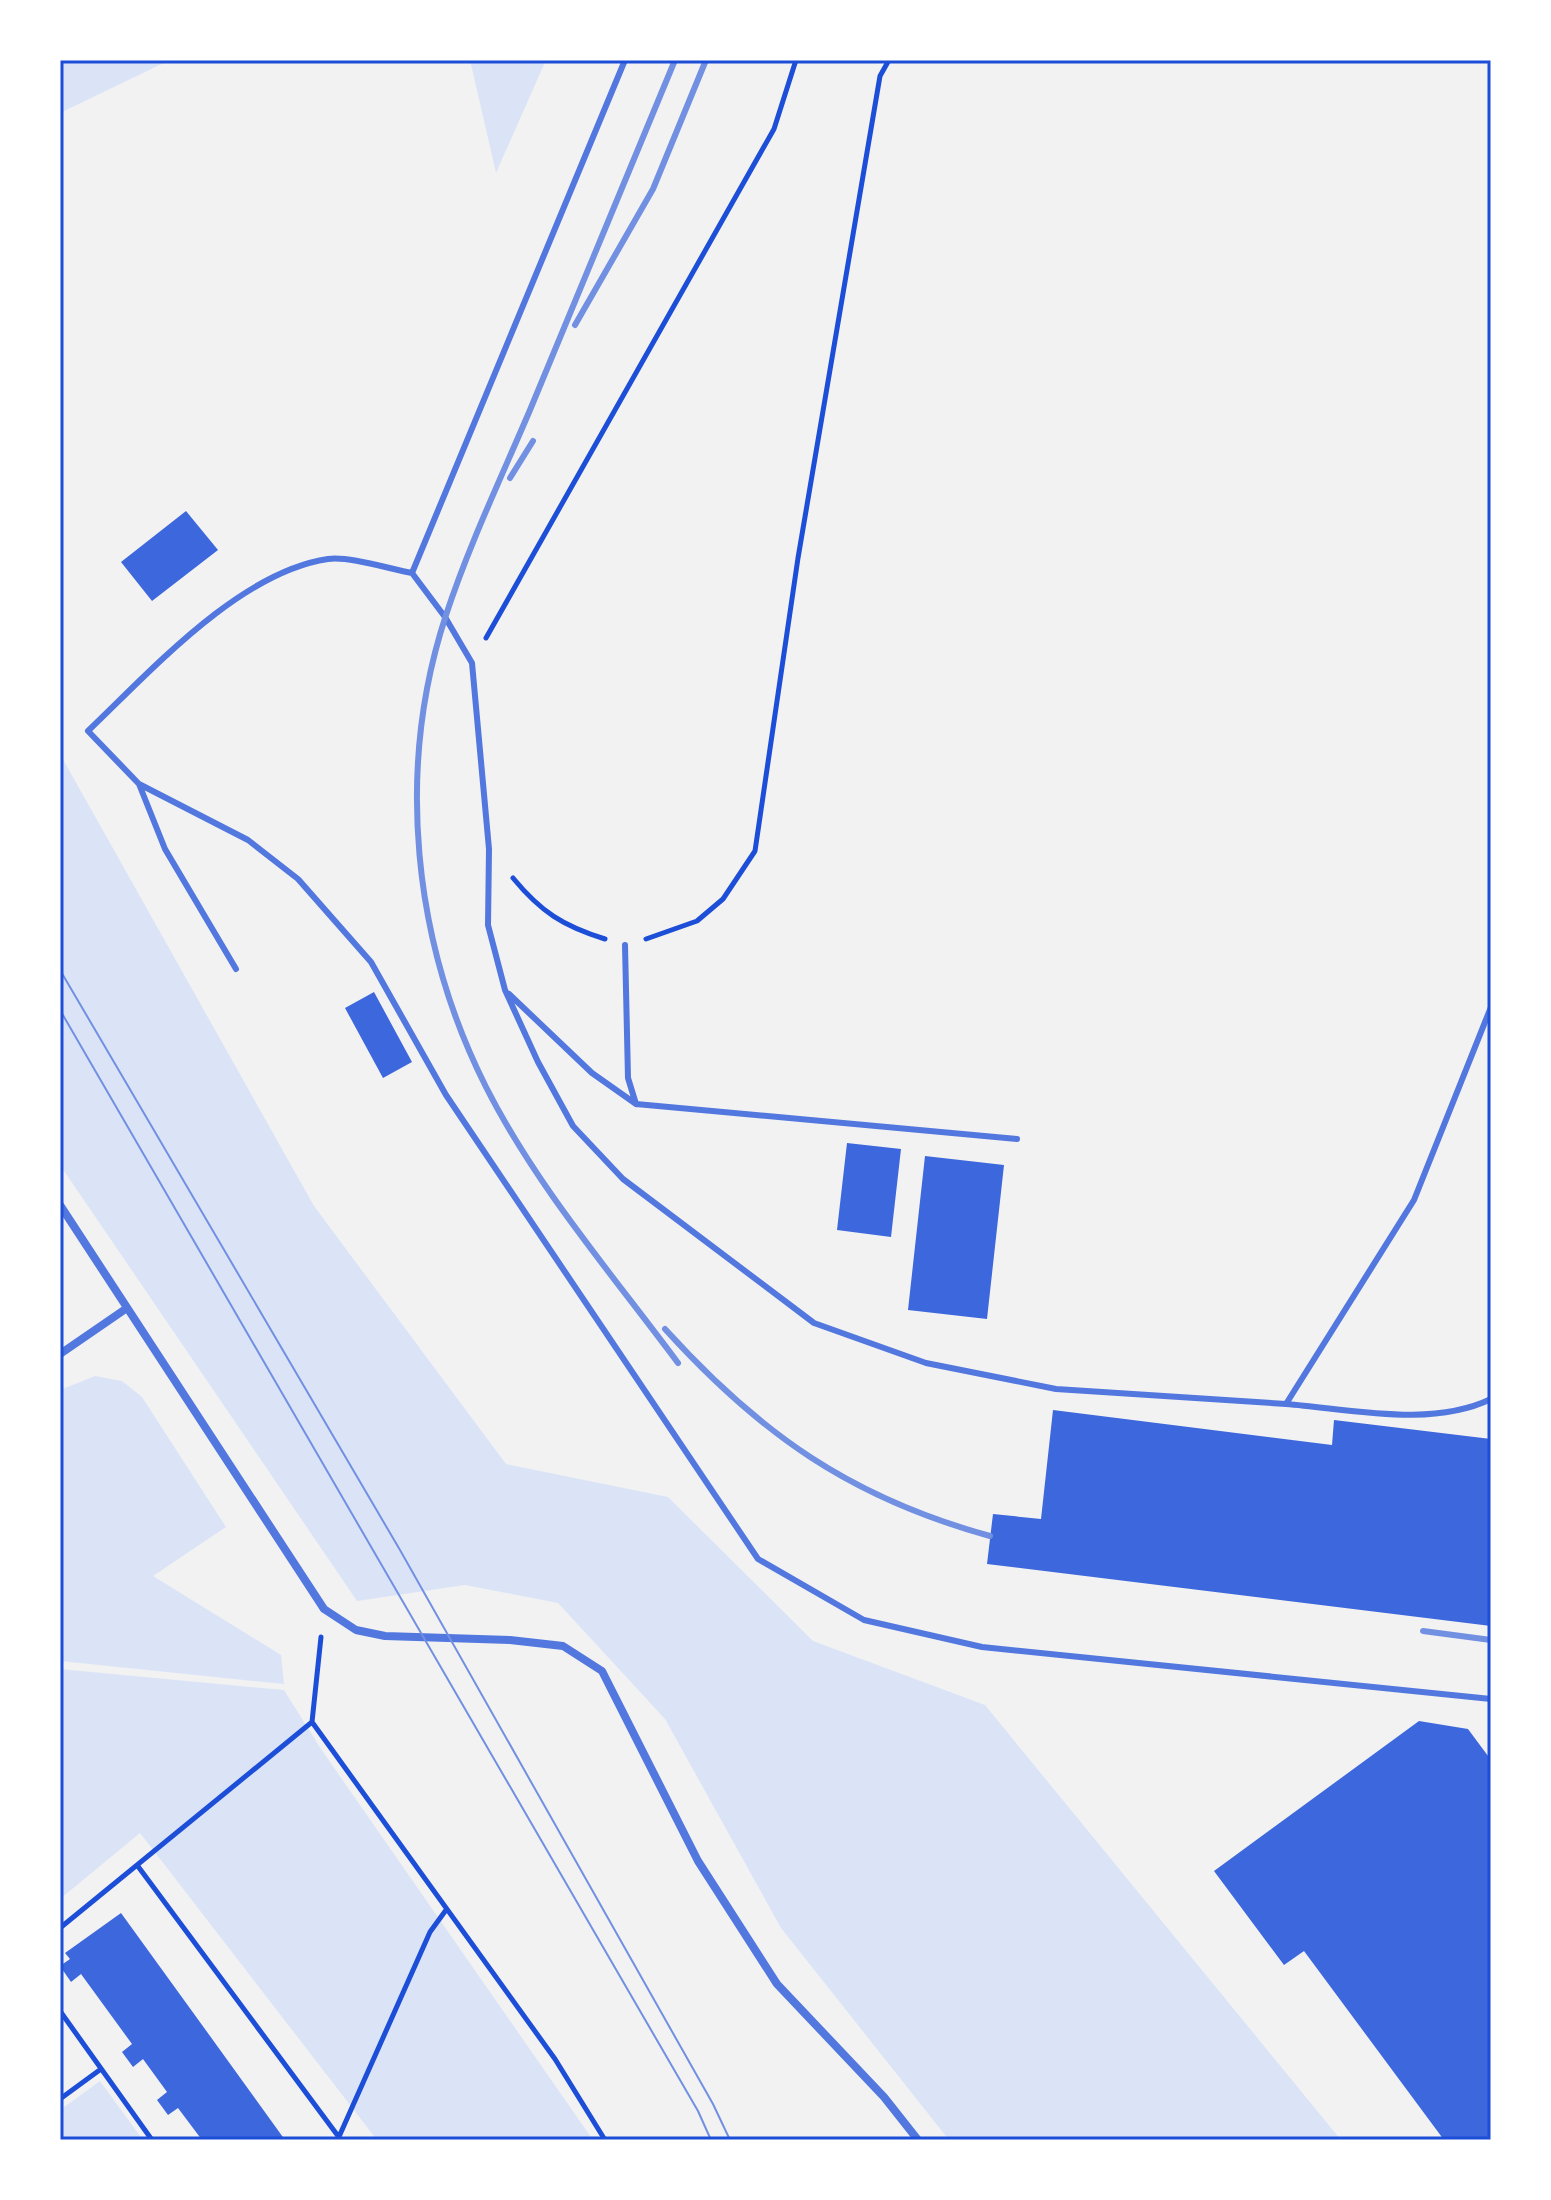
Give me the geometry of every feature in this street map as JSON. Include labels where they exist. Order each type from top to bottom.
[{"type":"street","points":[[60,1205],[324,1609],[356,1630],[385,1636],[510,1640],[563,1646],[602,1671],[698,1861],[777,1984],[884,2097],[918,2140]]},
{"type":"street","points":[[60,1354],[127,1308]]},
{"type":"lane","points":[[412,573],[625,60]]},
{"type":"lane","points":[[1491,1399],[1468,1410],[1400,1413],[1056,1389],[926,1363],[814,1323],[623,1179],[573,1126],[505,990],[488,925],[489,849],[472,663],[445,617],[412,573],[329,559],[271,578],[211,615],[88,731],[139,784],[261,850],[298,879],[371,962],[446,1095],[758,1559],[864,1620],[982,1647],[1491,1699]]},
{"type":"lane","points":[[139,784],[165,849],[236,969]]},
{"type":"lane","points":[[625,945],[628,1078],[636,1104]]},
{"type":"lane","points":[[505,990],[592,1073],[636,1104],[1017,1139]]},
{"type":"lane","points":[[1286,1404],[1414,1200],[1491,1007]]},
{"type":"path","points":[[472,663],[774,129],[796,60]]},
{"type":"path","points":[[489,849],[537,907],[575,929],[625,945],[697,921],[723,899],[755,851],[798,558],[880,76],[889,60]]},
{"type":"path","points":[[324,1609],[312,1722],[555,2059],[605,2140]]},
{"type":"path","points":[[60,1928],[312,1722]]},
{"type":"path","points":[[137,1865],[339,2139],[430,1932],[446,1910]]},
{"type":"path","points":[[60,2011],[152,2140]]},
{"type":"path","points":[[60,2099],[101,2069]]},
{"type":"shaded area","points":[[60,60],[170,60],[60,113]]},
{"type":"shaded area","points":[[470,60],[546,60],[496,173]]},
{"type":"shaded area","points":[[60,754],[314,1206],[506,1464],[668,1497],[813,1641],[985,1705],[1341,2140],[949,2140],[781,1928],[665,1719],[558,1603],[465,1585],[357,1601],[60,1165]]},
{"type":"shaded area","points":[[95,1376],[122,1381],[142,1397],[226,1527],[153,1576],[281,1655],[284,1684],[60,1661],[60,1390]]},
{"type":"shaded area","points":[[60,1669],[284,1690],[321,1749],[593,2140],[377,2140],[140,1833],[60,1899]]},
{"type":"shaded area","points":[[100,2081],[143,2140],[60,2140],[60,2110]]},
{"type":"building","points":[[186,511],[218,550],[152,601],[121,562]]},
{"type":"building","points":[[374,992],[412,1062],[383,1078],[345,1008]]},
{"type":"building","points":[[847,1143],[901,1149],[891,1237],[837,1230]]},
{"type":"building","points":[[925,1156],[1004,1165],[987,1319],[908,1310]]},
{"type":"building","points":[[1053,1410],[1332,1445],[1334,1420],[1491,1439],[1491,1626],[987,1564],[993,1514],[1041,1519]]},
{"type":"building","points":[[1419,1721],[1468,1729],[1491,1760],[1491,2140],[1444,2140],[1304,1951],[1284,1965],[1214,1871]]},
{"type":"building","points":[[121,1913],[285,2140],[202,2140],[178,2108],[168,2115],[157,2100],[167,2092],[143,2059],[133,2067],[122,2052],[132,2044],[81,1974],[71,1982],[60,1966],[70,1959],[65,1953]]},
{"type":"tram line","points":[[60,970],[400,1550],[713,2104],[730,2140]]},
{"type":"tram line","points":[[60,1010],[698,2111],[711,2140]]},
{"type":"railway","points":[[675,60],[455,589],[430,674],[420,734],[417,794],[420,855],[428,915],[442,974],[461,1031],[486,1087],[551,1194],[678,1363]]},
{"type":"railway","points":[[575,325],[653,189],[706,60]]},
{"type":"railway","points":[[510,478],[533,441]]},
{"type":"railway","points":[[665,1329],[737,1401],[812,1458],[894,1503],[990,1536]]},
{"type":"railway","points":[[1423,1631],[1491,1640]]}]
